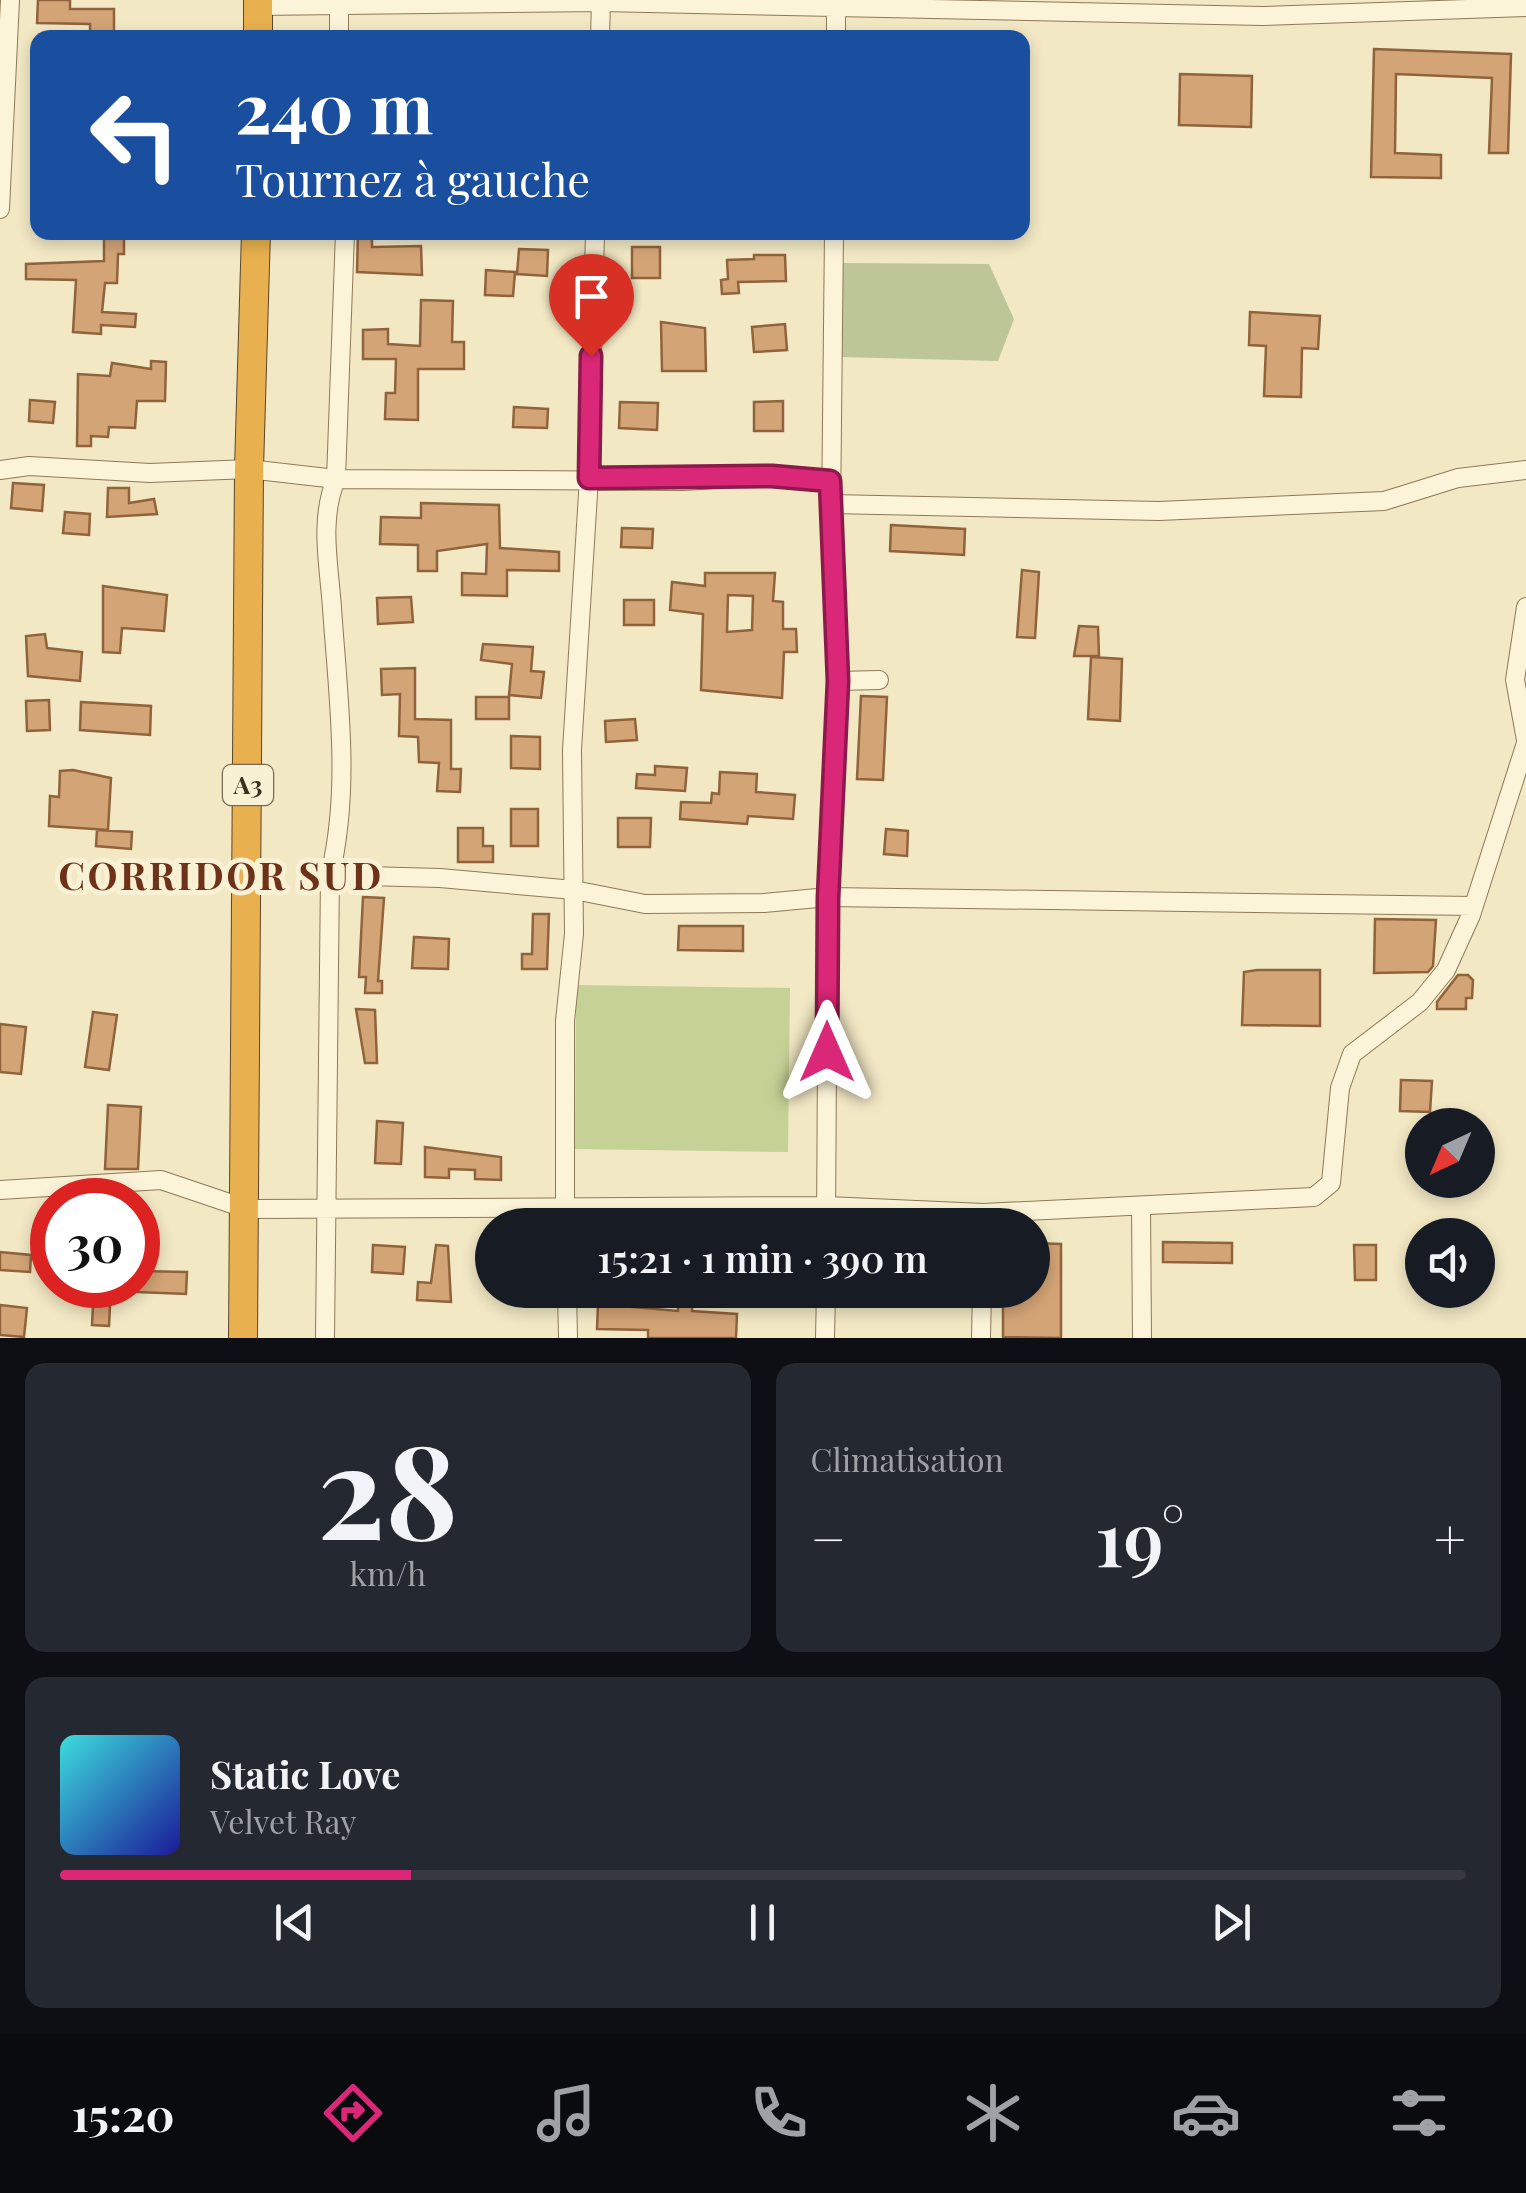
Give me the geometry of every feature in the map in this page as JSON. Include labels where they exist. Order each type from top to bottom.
[{"type":"highway","points":[[258,3],[258,30]]},
{"type":"highway","name":"A3","points":[[243,1338],[250,469],[256,240]]},
{"type":"street","points":[[0,208],[10,0]]},
{"type":"street","points":[[600,30],[601,1]]},
{"type":"street","points":[[258,3],[601,1],[1171,7],[1262,16],[1526,7]]},
{"type":"street","points":[[338,3],[339,30]]},
{"type":"street","points":[[326,1338],[330,875],[341,827],[342,778],[326,564],[327,501],[336,479],[345,240]]},
{"type":"street","points":[[565,1208],[565,1021],[574,890],[572,750],[589,478],[595,240]]},
{"type":"street","points":[[826,1206],[828,898],[838,681],[830,481],[834,240]]},
{"type":"street","points":[[0,470],[29,466],[150,472],[250,469],[336,479],[772,476],[830,481]]},
{"type":"street","points":[[831,504],[990,504],[1086,511],[1384,501],[1458,478],[1526,470]]},
{"type":"street","points":[[1050,1213],[1286,1201],[1314,1197],[1331,1183],[1340,1088],[1352,1054],[1420,1002],[1446,970],[1474,906],[1526,742],[1515,680],[1526,607]]},
{"type":"street","points":[[838,681],[879,680]]},
{"type":"street","points":[[330,875],[440,878],[574,890],[646,904],[764,904],[828,898],[1474,906]]},
{"type":"street","points":[[0,1190],[161,1180],[247,1210],[327,1206],[475,1212]]},
{"type":"street","points":[[1141,1206],[1142,1338]]},
{"type":"street","points":[[774,1208],[850,1208]]},
{"type":"street","points":[[567,1308],[568,1338]]},
{"type":"street","points":[[826,1308],[826,1338]]},
{"type":"street","points":[[981,1338],[982,1308]]},
{"type":"green space","points":[[841,263],[989,264],[1014,319],[998,361],[839,357]]},
{"type":"green space","points":[[576,985],[790,988],[788,1152],[575,1149]]},
{"type":"building","points":[[38,0],[70,0],[70,9],[114,9],[114,30],[90,30],[90,24],[37,23]]},
{"type":"building","points":[[1374,49],[1511,54],[1508,153],[1489,153],[1492,78],[1396,74],[1395,153],[1441,155],[1441,178],[1371,177]]},
{"type":"building","points":[[1180,74],[1252,76],[1251,127],[1179,125]]},
{"type":"building","points":[[104,240],[124,240],[124,254],[118,254],[117,283],[105,283],[102,312],[136,314],[135,327],[101,325],[101,334],[73,332],[76,280],[26,279],[26,264],[104,261]]},
{"type":"building","points":[[358,240],[372,240],[372,247],[421,246],[422,275],[357,272]]},
{"type":"building","points":[[632,247],[660,247],[660,278],[632,278]]},
{"type":"building","points":[[519,249],[548,250],[547,276],[517,274]]},
{"type":"building","points":[[754,255],[785,255],[786,281],[738,282],[739,293],[722,294],[721,280],[728,279],[727,260],[754,259]]},
{"type":"building","points":[[486,270],[515,272],[513,296],[485,295]]},
{"type":"building","points":[[421,300],[453,301],[452,342],[464,342],[464,369],[418,369],[418,420],[385,419],[386,393],[395,393],[396,359],[363,359],[363,330],[388,329],[388,344],[420,346]]},
{"type":"building","points":[[1250,312],[1320,316],[1318,349],[1302,348],[1301,397],[1264,396],[1266,346],[1249,345]]},
{"type":"building","points":[[661,322],[705,328],[706,371],[662,371]]},
{"type":"building","points":[[785,324],[787,350],[754,352],[752,327]]},
{"type":"building","points":[[151,361],[166,362],[165,401],[137,401],[135,428],[109,427],[108,437],[91,436],[91,446],[77,446],[78,374],[110,376],[112,363],[151,369]]},
{"type":"building","points":[[30,400],[55,402],[53,423],[29,421]]},
{"type":"building","points":[[783,401],[783,431],[754,431],[754,402]]},
{"type":"building","points":[[620,402],[658,403],[657,430],[619,428]]},
{"type":"building","points":[[514,407],[548,409],[547,428],[513,427]]},
{"type":"building","points":[[13,483],[44,485],[42,511],[11,508]]},
{"type":"building","points":[[108,488],[129,488],[129,503],[154,499],[157,514],[107,517]]},
{"type":"building","points":[[421,503],[499,505],[500,548],[559,552],[559,571],[507,570],[507,596],[462,595],[462,573],[486,574],[487,544],[437,551],[437,571],[418,571],[418,545],[380,544],[381,517],[421,518]]},
{"type":"building","points":[[65,512],[90,514],[89,535],[63,533]]},
{"type":"building","points":[[891,525],[965,529],[964,555],[890,551]]},
{"type":"building","points":[[622,528],[653,529],[652,548],[621,547]]},
{"type":"building","points":[[1022,570],[1039,572],[1035,638],[1017,637]]},
{"type":"building","points":[[705,573],[775,573],[773,601],[783,602],[783,629],[796,629],[797,652],[784,652],[782,698],[701,690],[703,614],[670,610],[672,582],[705,586]],"holes":[[[728,595],[753,596],[752,630],[727,632]]]},
{"type":"building","points":[[103,586],[167,595],[164,631],[122,628],[120,653],[103,652]]},
{"type":"building","points":[[411,597],[413,622],[378,624],[377,598]]},
{"type":"building","points":[[624,600],[654,600],[654,625],[624,625]]},
{"type":"building","points":[[1079,626],[1098,627],[1099,656],[1074,656]]},
{"type":"building","points":[[45,634],[47,648],[82,652],[80,681],[28,676],[26,636]]},
{"type":"building","points":[[483,644],[533,647],[531,671],[544,672],[541,698],[509,695],[512,664],[481,660]]},
{"type":"building","points":[[1091,657],[1122,659],[1120,721],[1088,719]]},
{"type":"building","points":[[415,668],[415,719],[451,720],[451,769],[461,769],[460,792],[437,791],[439,763],[419,762],[418,737],[399,736],[400,694],[382,695],[381,669]]},
{"type":"building","points":[[861,696],[887,697],[883,780],[857,779]]},
{"type":"building","points":[[476,697],[509,697],[509,719],[476,719]]},
{"type":"building","points":[[49,700],[50,730],[27,731],[26,701]]},
{"type":"building","points":[[81,702],[151,706],[150,735],[80,730]]},
{"type":"building","points":[[635,719],[637,740],[606,742],[605,721]]},
{"type":"building","points":[[511,736],[540,737],[540,769],[511,768]]},
{"type":"building","points":[[655,766],[687,768],[685,791],[636,788],[637,774],[655,775]]},
{"type":"building","points":[[60,771],[111,778],[108,830],[49,826],[50,796],[59,797]]},
{"type":"building","points":[[720,772],[757,774],[756,792],[795,795],[793,819],[748,816],[747,824],[680,819],[681,802],[711,803],[712,793],[719,794]]},
{"type":"building","points":[[511,809],[538,809],[538,846],[511,846]]},
{"type":"building","points":[[618,818],[651,818],[650,847],[618,847]]},
{"type":"building","points":[[458,828],[483,828],[483,846],[493,846],[493,862],[458,862]]},
{"type":"building","points":[[886,829],[908,831],[907,856],[884,854]]},
{"type":"building","points":[[97,830],[132,832],[131,849],[96,846]]},
{"type":"building","points":[[363,897],[384,898],[378,981],[382,981],[382,993],[365,993],[366,977],[359,977]]},
{"type":"building","points":[[533,914],[549,914],[547,969],[522,969],[522,954],[532,954]]},
{"type":"building","points":[[1375,919],[1436,920],[1433,966],[1428,972],[1374,973]]},
{"type":"building","points":[[679,926],[743,926],[743,951],[678,950]]},
{"type":"building","points":[[414,937],[449,939],[448,969],[412,968]]},
{"type":"building","points":[[1320,970],[1320,1026],[1242,1025],[1244,972]]},
{"type":"building","points":[[1458,975],[1468,975],[1473,980],[1472,998],[1466,998],[1466,1009],[1437,1009],[1437,1002]]},
{"type":"building","points":[[356,1009],[375,1010],[377,1063],[365,1063]]},
{"type":"building","points":[[93,1012],[117,1015],[109,1070],[85,1067]]},
{"type":"building","points":[[0,1024],[26,1027],[21,1074],[0,1072]]},
{"type":"building","points":[[1401,1080],[1432,1081],[1430,1108],[1400,1111]]},
{"type":"building","points":[[108,1105],[141,1107],[138,1169],[105,1169]]},
{"type":"building","points":[[377,1121],[403,1123],[401,1164],[375,1163]]},
{"type":"building","points":[[425,1147],[501,1157],[501,1180],[475,1179],[475,1170],[449,1169],[449,1178],[425,1177]]},
{"type":"building","points":[[1163,1242],[1232,1243],[1232,1263],[1163,1262]]},
{"type":"building","points":[[1050,1244],[1061,1244],[1061,1338],[1003,1337],[1003,1308],[1050,1308]]},
{"type":"building","points":[[373,1245],[405,1247],[403,1274],[372,1272]]},
{"type":"building","points":[[436,1245],[448,1246],[451,1302],[417,1300],[418,1282],[431,1283]]},
{"type":"building","points":[[1354,1245],[1376,1245],[1376,1280],[1355,1280]]},
{"type":"building","points":[[0,1252],[30,1255],[30,1272],[0,1270]]},
{"type":"building","points":[[160,1271],[187,1272],[186,1294],[160,1293]]},
{"type":"building","points":[[0,1305],[27,1308],[24,1337],[0,1335]]},
{"type":"building","points":[[93,1308],[110,1308],[109,1326],[92,1325]]},
{"type":"building","points":[[598,1308],[692,1308],[737,1314],[736,1338],[648,1338],[648,1330],[597,1329]]},
{"type":"district","name":"CORRIDOR SUD","points":[[221,877]]},
{"type":"route","points":[[591,356],[589,478],[683,480],[772,476],[830,481],[838,681],[836,810],[828,898],[827,1052]]}]
